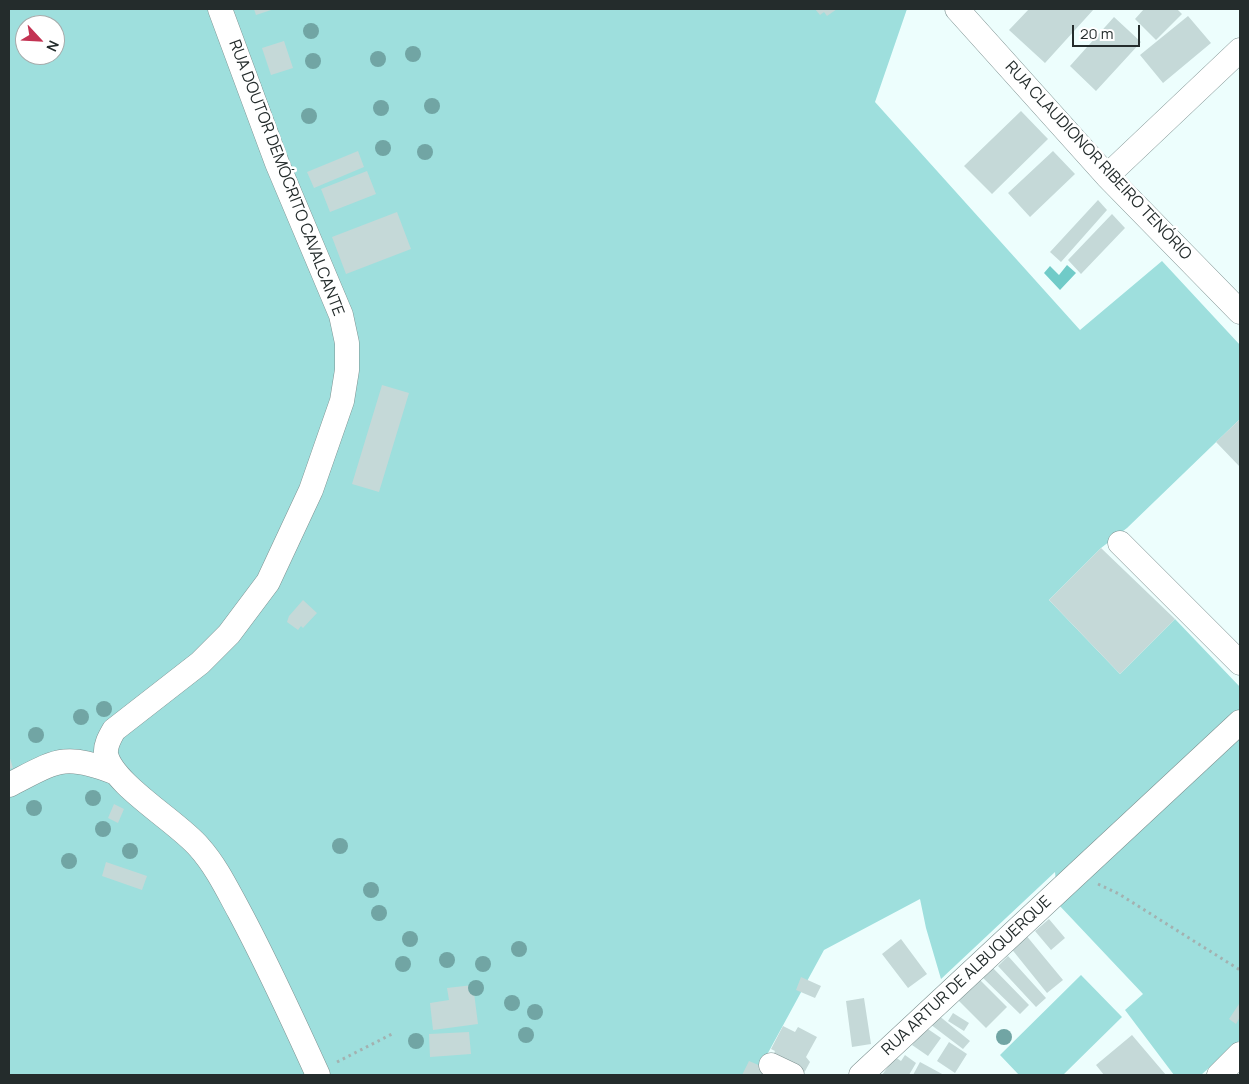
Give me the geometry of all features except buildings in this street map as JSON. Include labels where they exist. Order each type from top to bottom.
[{"type":"street","name":"RUA DOUTOR DEMÓCRITO CAVALCANTE","points":[[220,9],[277,163],[341,315],[346,343],[347,370],[342,402],[310,490],[268,582],[230,634],[200,663],[114,730],[108,741],[106,754],[116,772],[131,788],[181,828],[199,846],[216,868],[270,969],[317,1074]]},
{"type":"street","name":"RUA CLAUDIONOR RIBEIRO TENÓRIO","points":[[957,9],[1107,176],[1240,312]]},
{"type":"street","points":[[1107,176],[1240,50]]},
{"type":"street","points":[[1120,543],[1240,663]]},
{"type":"street","name":"RUA ARTUR DE ALBUQUERQUE","points":[[861,1075],[1240,722]]},
{"type":"street","name":"RUA DOUTOR DEMÓCRITO CAVALCANTE","points":[[9,785],[58,762],[74,760],[89,762],[116,772]]},
{"type":"street","points":[[1219,1075],[1240,1054]]},
{"type":"path","points":[[1074,876],[1119,894],[1240,970]]},
{"type":"path","points":[[317,1074],[392,1034]]},
{"type":"shaded area","points":[[9,9],[907,9],[875,102],[1080,330],[1162,261],[1240,345],[1240,419],[1127,528],[1101,548],[1049,600],[1120,674],[1175,619],[1240,687],[1240,1040],[1201,1075],[1174,1075],[1125,1010],[1143,994],[1058,904],[1055,872],[941,979],[926,928],[920,899],[824,950],[756,1075],[9,1075]]},
{"type":"shaded area","points":[[1067,265],[1076,273],[1060,290],[1044,273],[1050,266],[1059,275]]},
{"type":"shaded area","points":[[1081,975],[1122,1017],[1063,1075],[1019,1075],[1000,1055]]}]
